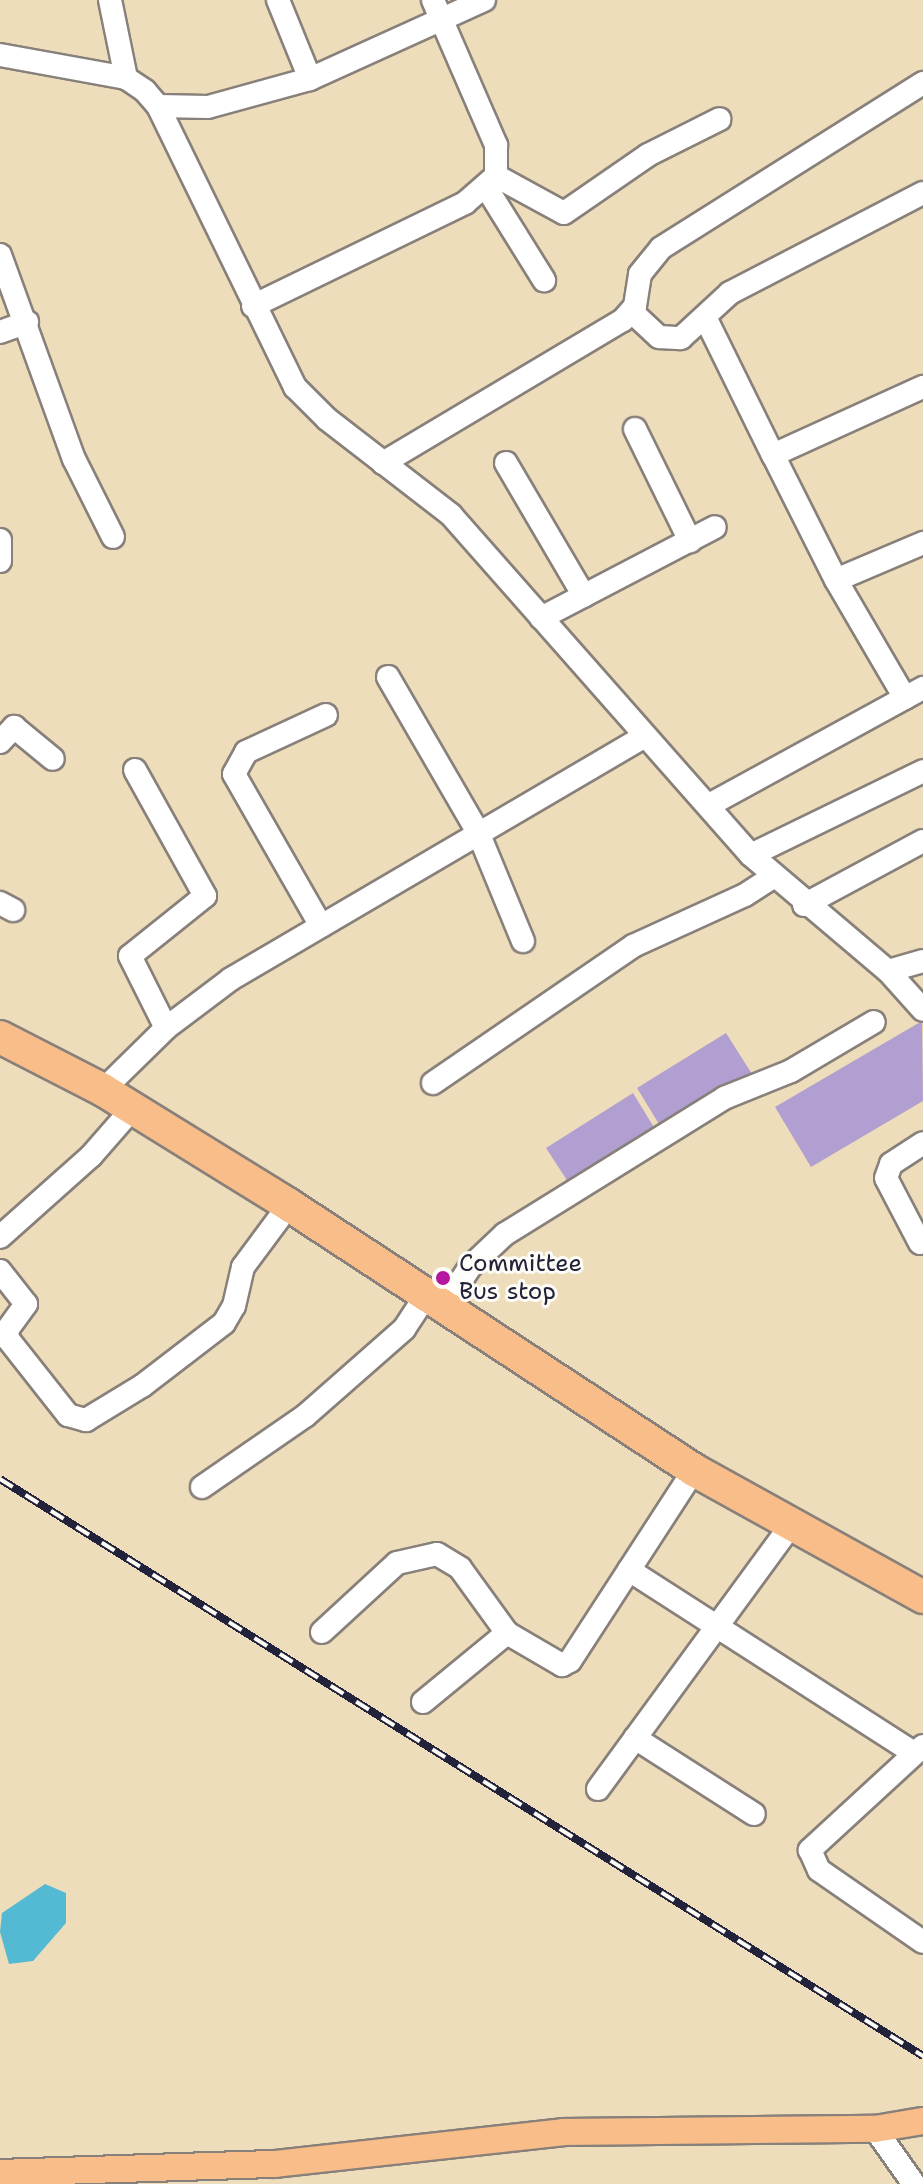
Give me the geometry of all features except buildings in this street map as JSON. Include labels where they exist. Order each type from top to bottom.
[{"type":"highway","points":[[0,1037],[103,1090],[289,1205],[694,1470],[794,1521],[923,1597]]},
{"type":"main road","points":[[0,2173],[276,2174],[563,2132],[875,2129],[923,2121]]},
{"type":"street","points":[[110,0],[126,78]]},
{"type":"street","points":[[278,0],[310,79]]},
{"type":"street","points":[[158,106],[208,107],[310,79],[437,10],[484,0]]},
{"type":"street","points":[[437,10],[496,145],[491,182],[544,280]]},
{"type":"street","points":[[0,55],[126,78],[158,106],[295,387],[383,463],[451,515],[645,736],[711,804],[751,855],[804,905],[888,971],[923,1010]]},
{"type":"street","points":[[383,463],[632,312],[640,274],[661,248],[923,83]]},
{"type":"street","points":[[491,182],[564,213],[648,155],[720,119]]},
{"type":"street","points":[[253,306],[465,203],[491,182]]},
{"type":"street","points":[[632,312],[669,340],[692,332],[730,293],[923,193]]},
{"type":"street","points":[[0,255],[27,322],[74,459],[113,537]]},
{"type":"street","points":[[705,317],[836,580],[914,693],[711,804]]},
{"type":"street","points":[[0,332],[27,322]]},
{"type":"street","points":[[773,455],[923,387]]},
{"type":"street","points":[[635,429],[690,541]]},
{"type":"street","points":[[506,463],[584,596]]},
{"type":"street","points":[[541,618],[715,527]]},
{"type":"street","points":[[0,540],[0,561]]},
{"type":"street","points":[[836,580],[923,543]]},
{"type":"street","points":[[388,677],[478,832],[523,941]]},
{"type":"street","points":[[321,926],[234,774],[236,762],[246,752],[326,715]]},
{"type":"street","points":[[0,742],[14,727],[53,759]]},
{"type":"street","points":[[103,1090],[166,1028],[231,979],[645,736]]},
{"type":"street","points":[[135,770],[205,896],[130,956],[166,1028]]},
{"type":"street","points":[[751,855],[923,771]]},
{"type":"street","points":[[804,905],[923,841]]},
{"type":"street","points":[[433,1083],[633,946],[745,895],[774,876]]},
{"type":"street","points":[[888,971],[923,961]]},
{"type":"street","points":[[202,1487],[322,1401],[505,1234],[724,1098],[791,1071],[874,1022]]},
{"type":"street","points":[[0,1237],[91,1156],[133,1108]]},
{"type":"street","points":[[920,1243],[886,1178],[891,1164],[923,1143]]},
{"type":"street","points":[[0,1271],[26,1304],[7,1330],[8,1339],[68,1415],[86,1420],[142,1386],[224,1323],[234,1306],[243,1267],[289,1205]]},
{"type":"street","points":[[322,1632],[397,1563],[437,1554],[460,1568],[507,1633],[552,1662],[570,1661],[694,1470]]},
{"type":"street","points":[[598,1789],[794,1521]]},
{"type":"street","points":[[629,1570],[717,1629],[919,1750],[810,1850],[819,1870],[923,1942]]},
{"type":"street","points":[[423,1702],[507,1633]]},
{"type":"street","points":[[635,1738],[754,1814]]},
{"type":"street","points":[[875,2129],[914,2184]]},
{"type":"water","points":[[45,1884],[66,1893],[66,1923],[33,1961],[9,1964],[0,1932],[2,1913]]},
{"type":"railway","points":[[0,1479],[923,2056]]},
{"type":"place","name":"Committee Bus stop","points":[[443,1278]]}]
